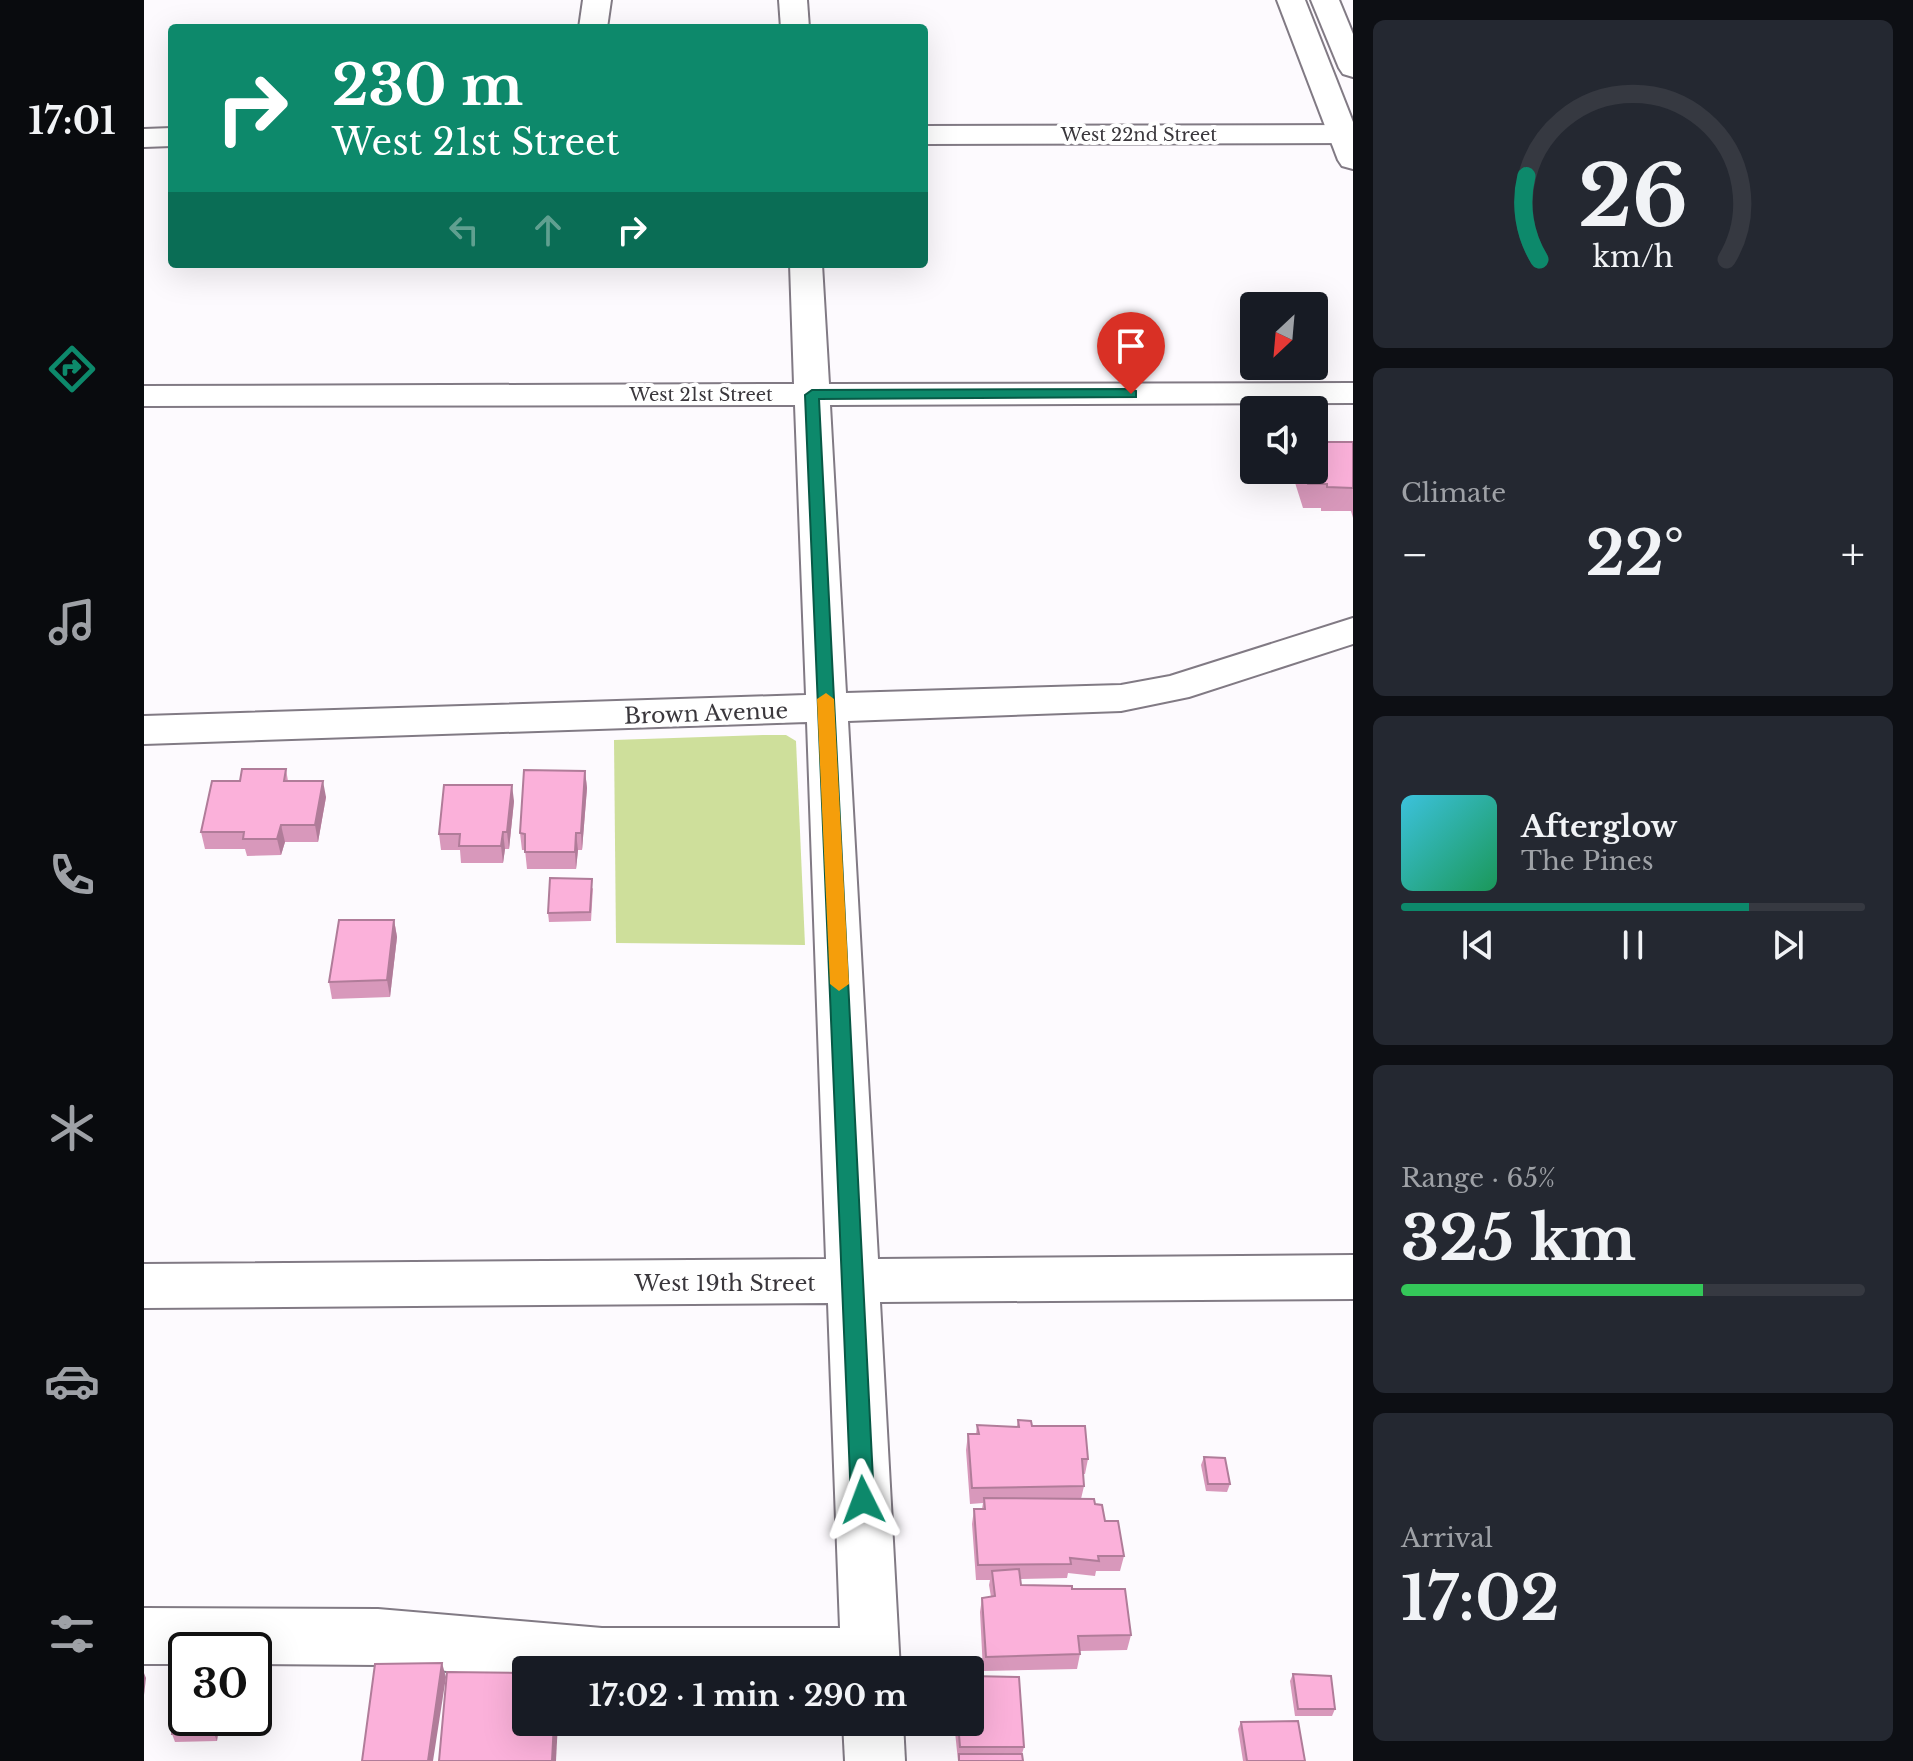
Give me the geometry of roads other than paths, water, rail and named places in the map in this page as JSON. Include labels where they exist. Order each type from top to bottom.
[{"type":"street","points":[[594,24],[597,0]]},
{"type":"street","points":[[793,0],[795,24]]},
{"type":"street","points":[[1291,0],[1350,143]]},
{"type":"street","points":[[1325,0],[1353,68]]},
{"type":"street","name":"West 22nd Street","points":[[928,135],[1350,143]]},
{"type":"street","points":[[144,138],[168,137]]},
{"type":"street","points":[[806,268],[870,1656]]},
{"type":"street","name":"West 21st Street","points":[[144,396],[1353,393]]},
{"type":"street","name":"Brown Avenue","points":[[144,730],[1134,697],[1175,688],[1353,631]]},
{"type":"street","name":"West 19th Street","points":[[144,1286],[1353,1277]]},
{"type":"street","points":[[144,1636],[378,1637],[602,1656]]},
{"type":"street","points":[[874,1736],[875,1761]]}]
